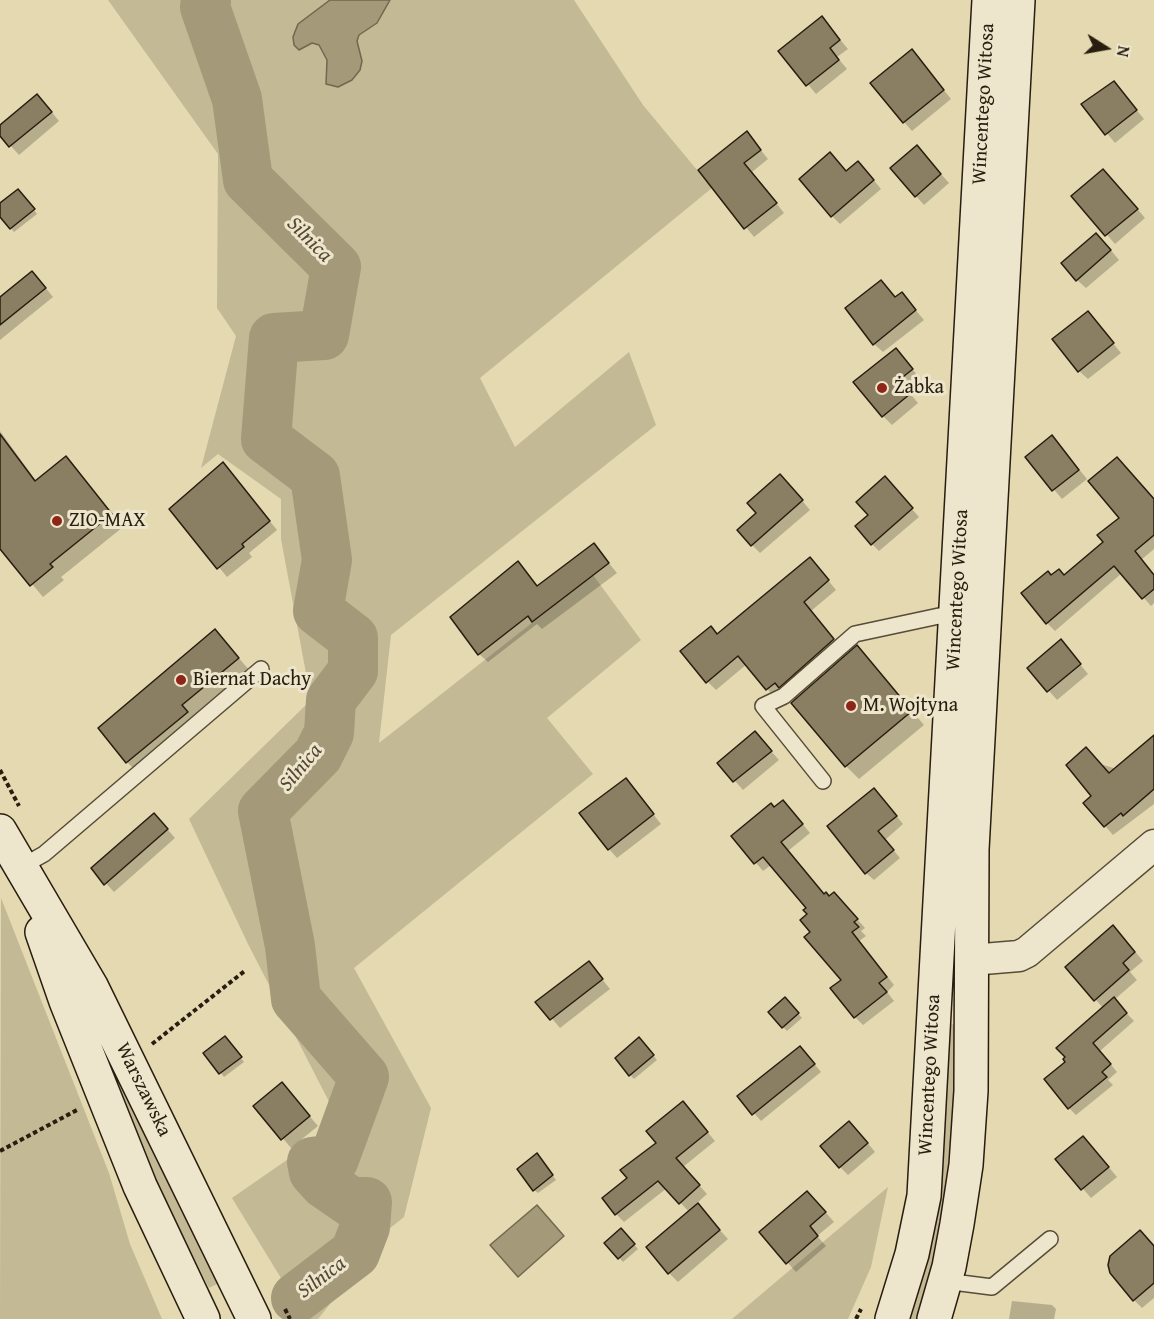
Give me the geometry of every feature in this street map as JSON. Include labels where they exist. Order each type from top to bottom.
[{"type":"main road","name":"Wincentego Witosa","points":[[934,1319],[945,1281],[966,1165],[971,1091],[970,623],[989,0]]},
{"type":"main road","name":"Wincentego Witosa","points":[[892,1319],[912,1254],[924,1196],[926,1122],[970,623],[1018,0]]},
{"type":"main road","name":"Warszawska","points":[[0,831],[19,868],[90,986],[129,1061],[254,1319]]},
{"type":"main road","name":"Warszawska","points":[[19,868],[66,1001],[140,1186],[197,1308]]},
{"type":"street","points":[[971,960],[1019,957],[1027,952],[1154,845]]},
{"type":"lane","points":[[823,781],[763,706],[784,696],[855,634],[939,616],[970,623]]},
{"type":"lane","points":[[19,868],[44,854],[261,669]]},
{"type":"lane","points":[[945,1281],[992,1287],[1050,1239]]},
{"type":"path","points":[[129,1061],[246,970]]},
{"type":"path","points":[[0,1151],[104,1095]]},
{"type":"shaded area","points":[[108,0],[195,0],[195,5],[201,0],[574,0],[643,105],[712,188],[480,378],[515,447],[629,352],[656,425],[391,635],[379,743],[593,575],[641,640],[547,718],[593,774],[354,968],[431,1108],[404,1217],[379,1237],[368,1256],[318,1319],[306,1319],[232,1198],[340,1123],[248,944],[189,819],[311,700],[281,539],[281,499],[218,454],[201,468],[236,336],[217,308],[218,154]]},
{"type":"shaded area","points":[[1,898],[109,1173],[130,1244],[162,1319],[0,1319]]},
{"type":"shaded area","points":[[79,989],[221,1282],[209,1288],[149,1169]]},
{"type":"shaded area","points":[[958,1024],[955,1166],[925,1298],[916,1319],[908,1319],[926,1264],[940,1200],[942,1025]]},
{"type":"shaded area","points":[[888,1187],[871,1267],[848,1319],[732,1319]]},
{"type":"water","points":[[330,0],[390,0],[377,23],[359,35],[357,41],[362,61],[360,70],[352,80],[338,87],[326,84],[327,60],[319,45],[312,43],[299,50],[294,45],[293,37],[298,24]]},
{"type":"water","points":[[537,1205],[564,1236],[518,1277],[490,1245]]},
{"type":"water","points":[[345,1247],[355,1261],[323,1290],[277,1319],[241,1319],[305,1281]]},
{"type":"pier","points":[[286,1289],[297,1310],[282,1319],[240,1319],[239,1316]]},
{"type":"building","points":[[822,16],[840,40],[830,48],[839,60],[806,86],[778,51]]},
{"type":"building","points":[[912,49],[944,90],[903,123],[870,83]]},
{"type":"building","points":[[1114,81],[1137,110],[1105,135],[1081,104]]},
{"type":"building","points":[[37,94],[52,112],[9,147],[0,136],[0,125]]},
{"type":"building","points":[[747,131],[761,150],[744,163],[777,203],[744,229],[698,170]]},
{"type":"building","points":[[917,145],[941,174],[915,197],[890,168]]},
{"type":"building","points":[[830,152],[846,171],[858,161],[874,180],[831,217],[799,179]]},
{"type":"building","points":[[1103,169],[1138,209],[1105,236],[1071,196]]},
{"type":"building","points":[[18,189],[35,209],[10,229],[0,217],[0,203]]},
{"type":"building","points":[[1096,233],[1111,250],[1076,281],[1061,263]]},
{"type":"building","points":[[32,271],[46,288],[0,325],[0,297]]},
{"type":"building","points":[[881,280],[895,297],[902,292],[916,310],[873,345],[845,308]]},
{"type":"building","points":[[1088,311],[1114,343],[1078,372],[1052,339]]},
{"type":"building","name":"Żabka","points":[[896,348],[913,369],[899,380],[910,394],[882,417],[853,382]]},
{"type":"building","points":[[0,434],[35,481],[66,456],[112,514],[50,564],[53,567],[30,586],[0,549]]},
{"type":"building","points":[[1052,435],[1079,470],[1052,491],[1025,457]]},
{"type":"building","points":[[1117,457],[1154,499],[1154,535],[1135,551],[1154,575],[1154,589],[1142,599],[1114,566],[1046,624],[1021,593],[1048,571],[1051,575],[1059,569],[1064,575],[1103,542],[1097,535],[1119,518],[1088,481]]},
{"type":"building","points":[[223,462],[270,521],[242,544],[244,547],[217,569],[169,509]]},
{"type":"building","points":[[780,474],[803,500],[751,546],[737,530],[756,513],[747,503]]},
{"type":"building","points":[[885,476],[913,508],[871,545],[855,526],[868,515],[856,502]]},
{"type":"building","points":[[594,543],[609,563],[532,622],[528,616],[478,655],[450,617],[518,561],[537,586]]},
{"type":"building","points":[[810,557],[829,580],[804,602],[834,639],[779,688],[775,683],[766,690],[738,656],[706,683],[680,651],[711,626],[717,634]]},
{"type":"building","points":[[215,629],[239,658],[182,705],[188,712],[126,763],[98,728]]},
{"type":"building","points":[[1061,639],[1081,664],[1047,692],[1027,668]]},
{"type":"building","name":"M. Wojtyna","points":[[857,645],[912,711],[845,767],[791,703]]},
{"type":"building","points":[[755,731],[772,751],[733,782],[717,763]]},
{"type":"building","points":[[1154,735],[1154,789],[1123,816],[1121,813],[1104,827],[1083,803],[1091,796],[1066,765],[1086,747],[1109,773]]},
{"type":"building","points":[[626,778],[654,814],[608,850],[579,813]]},
{"type":"building","points":[[874,788],[897,816],[878,831],[894,850],[865,874],[827,826]]},
{"type":"building","points":[[783,800],[803,824],[781,842],[824,894],[826,892],[829,896],[834,892],[858,919],[854,922],[859,927],[852,932],[887,977],[879,983],[887,992],[854,1018],[830,988],[841,980],[804,937],[810,932],[800,920],[807,914],[803,910],[806,908],[763,857],[754,864],[731,836],[771,803],[774,807]]},
{"type":"building","points":[[154,813],[168,829],[104,885],[91,868]]},
{"type":"building","points":[[1113,925],[1135,952],[1123,963],[1129,970],[1094,1001],[1065,967]]},
{"type":"building","points":[[589,961],[603,979],[550,1020],[535,1002]]},
{"type":"building","points":[[785,997],[799,1013],[782,1028],[768,1012]]},
{"type":"building","points":[[1114,997],[1127,1013],[1093,1043],[1111,1064],[1102,1072],[1107,1077],[1068,1109],[1044,1079],[1065,1062],[1063,1059],[1065,1057],[1056,1048]]},
{"type":"building","points":[[225,1036],[242,1057],[219,1074],[203,1053]]},
{"type":"building","points":[[639,1037],[654,1055],[629,1076],[615,1058]]},
{"type":"building","points":[[800,1046],[815,1064],[752,1115],[737,1096]]},
{"type":"building","points":[[282,1082],[310,1116],[281,1140],[253,1106]]},
{"type":"building","points":[[683,1101],[708,1132],[676,1158],[700,1185],[679,1204],[658,1181],[615,1215],[602,1198],[627,1178],[620,1170],[656,1143],[646,1131]]},
{"type":"building","points":[[849,1121],[868,1143],[839,1168],[820,1146]]},
{"type":"building","points":[[1083,1136],[1109,1167],[1081,1190],[1055,1159]]},
{"type":"building","points":[[537,1153],[553,1175],[533,1191],[517,1169]]},
{"type":"building","points":[[807,1191],[826,1212],[810,1226],[818,1236],[786,1264],[759,1232]]},
{"type":"building","points":[[698,1203],[720,1230],[668,1274],[646,1247]]},
{"type":"building","points":[[621,1228],[635,1244],[618,1259],[604,1243]]},
{"type":"building","points":[[1140,1230],[1154,1246],[1154,1283],[1133,1301],[1110,1273],[1108,1265],[1110,1256]]},
{"type":"waterway","name":"Silnica","points":[[206,0],[205,7],[237,99],[248,180],[336,267],[324,335],[274,338],[266,439],[315,476],[327,560],[318,611],[353,638],[353,671],[331,700],[329,733],[318,755],[263,811],[290,946],[296,999],[364,1077],[334,1159],[312,1162],[314,1172],[325,1184],[351,1202],[367,1202],[365,1227],[355,1253],[296,1298]]},
{"type":"place","name":"Żabka","points":[[882,388]]},
{"type":"place","name":"ZIO-MAX","points":[[57,521]]},
{"type":"place","name":"Biernat Dachy","points":[[181,680]]},
{"type":"place","name":"M. Wojtyna","points":[[851,706]]}]
